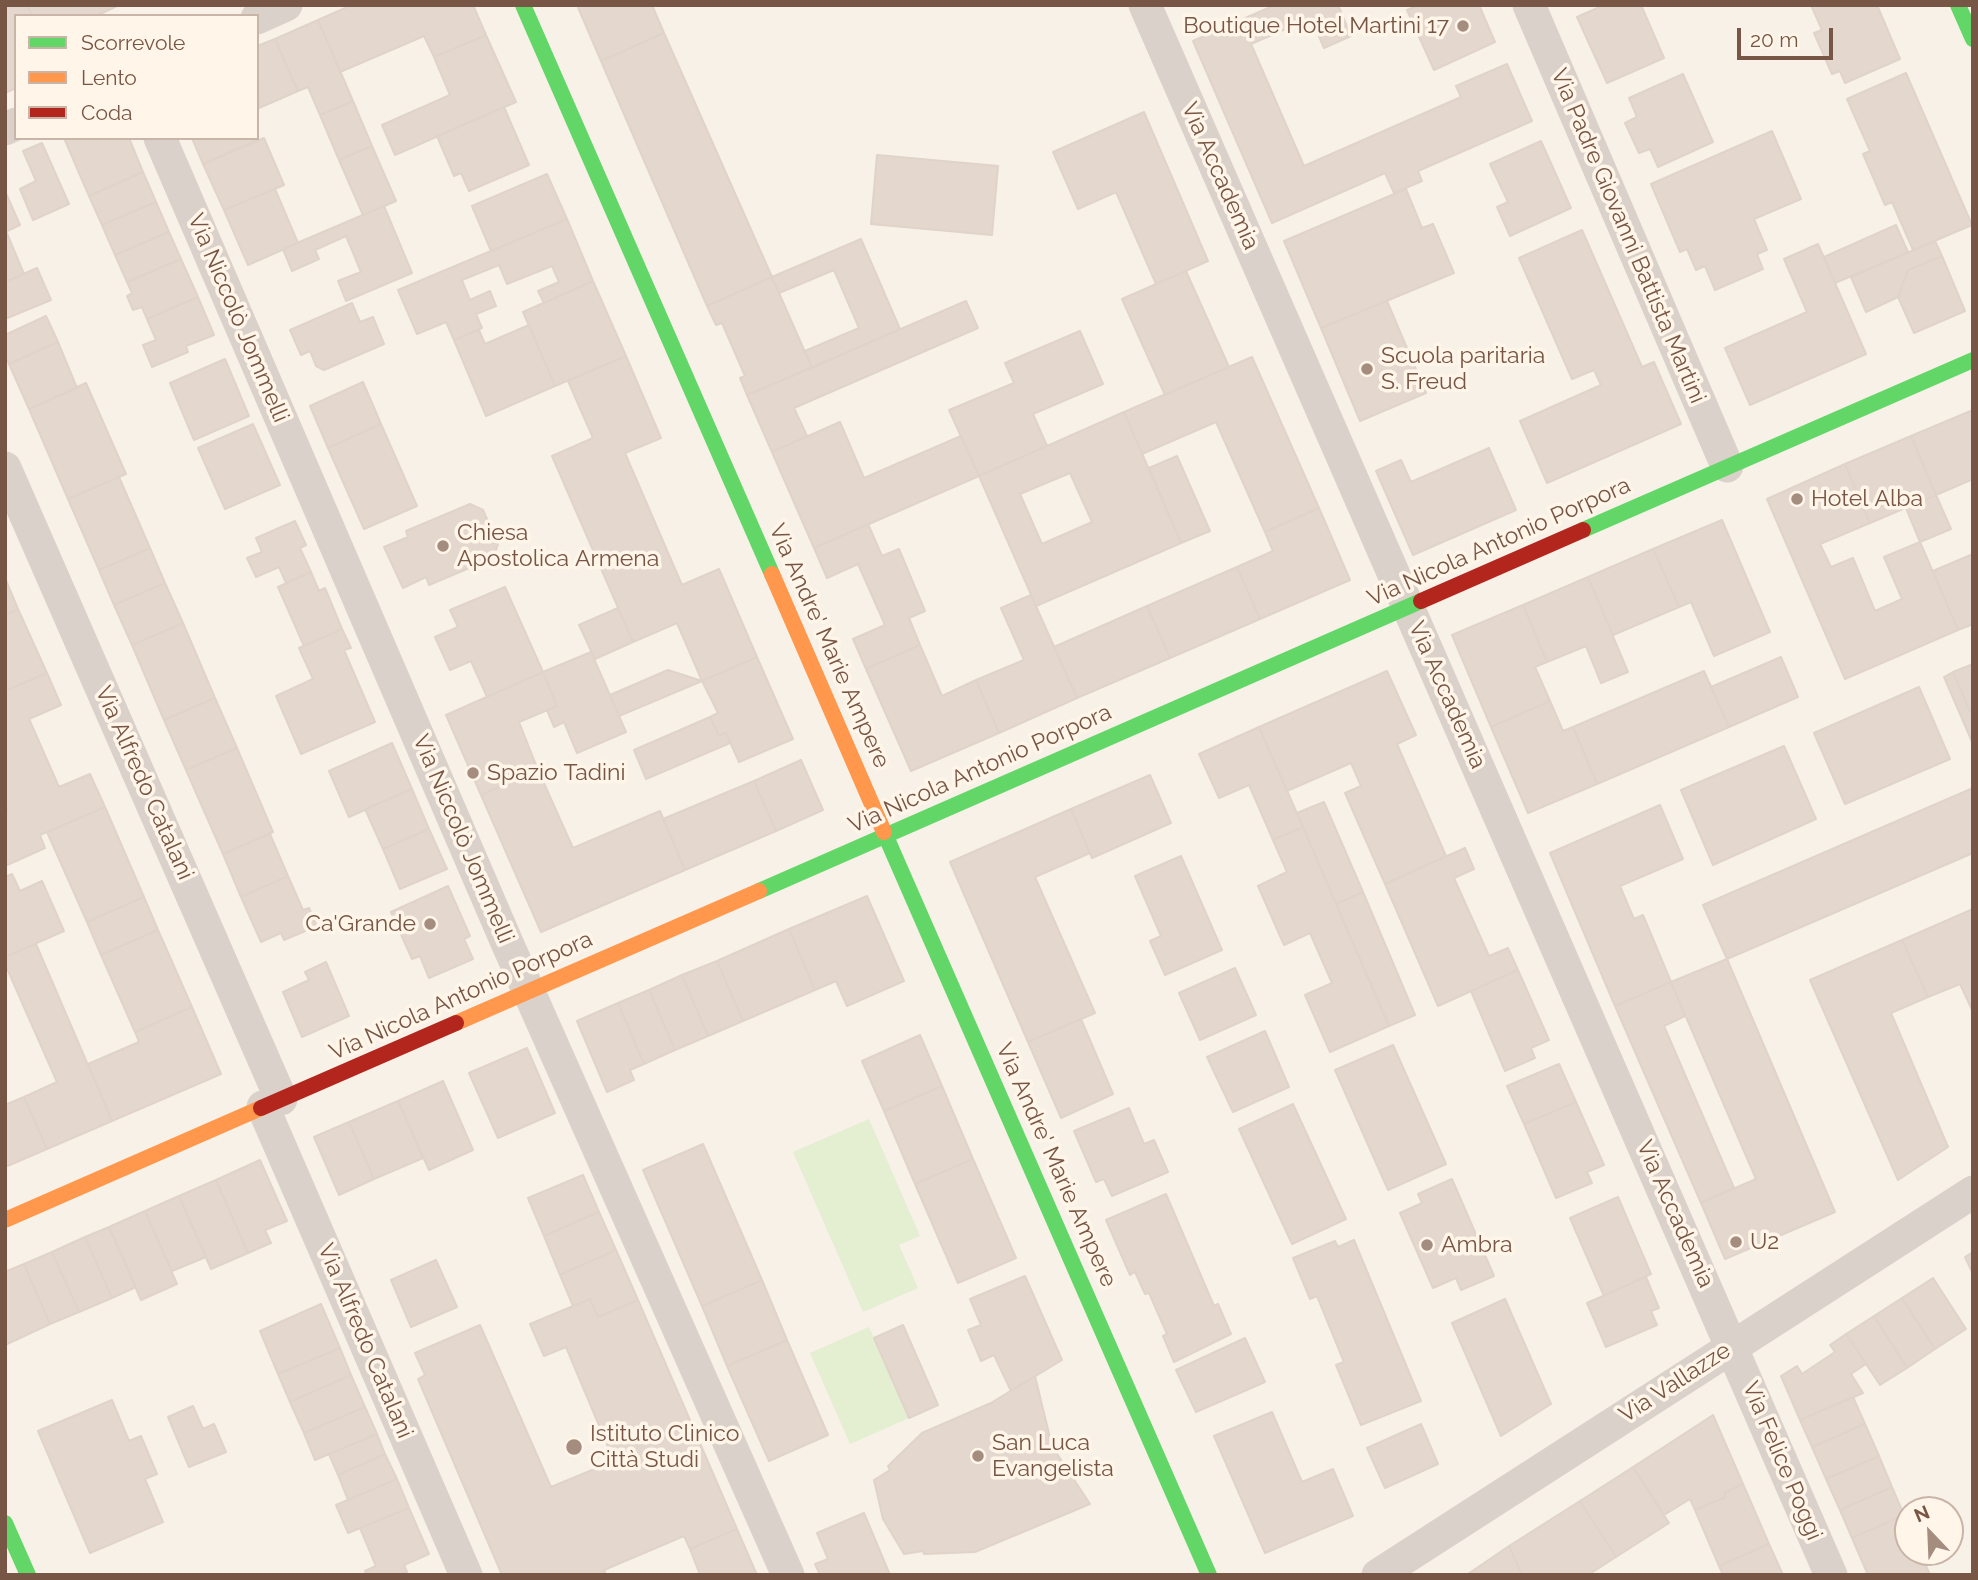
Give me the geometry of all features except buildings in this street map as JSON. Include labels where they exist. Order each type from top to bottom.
[{"type":"main road","name":"Via Andre' Marie Ampere","points":[[523,5],[1209,1575]]},
{"type":"main road","points":[[1958,5],[1973,39]]},
{"type":"main road","name":"Via Nicola Antonio Porpora","points":[[5,1220],[1973,359]]},
{"type":"main road","points":[[5,1523],[28,1575]]},
{"type":"street","points":[[259,17],[286,5]]},
{"type":"street","name":"Via Accademia","points":[[1145,5],[1732,1346]]},
{"type":"street","name":"Via Padre Giovanni Battista Martini","points":[[1529,5],[1727,466]]},
{"type":"street","name":"Via Niccolò Jommelli","points":[[161,140],[530,991],[788,1575]]},
{"type":"street","name":"Via Alfredo Catalani","points":[[5,468],[272,1103],[466,1575]]},
{"type":"street","name":"Via Vallazze","points":[[1378,1575],[1973,1192]]},
{"type":"street","name":"Via Felice Poggi","points":[[1732,1346],[1831,1575]]},
{"type":"green space","points":[[869,1119],[920,1236],[899,1245],[918,1288],[863,1312],[793,1152]]},
{"type":"green space","points":[[869,1327],[909,1418],[850,1444],[810,1353]]},
{"type":"traffic: fast","points":[[523,5],[772,574]]},
{"type":"traffic: fast","points":[[1958,5],[1973,39]]},
{"type":"traffic: fast","points":[[1583,530],[1973,360]]},
{"type":"traffic: fast","points":[[759,891],[1421,601]]},
{"type":"traffic: fast","points":[[884,832],[1209,1575]]},
{"type":"traffic: fast","points":[[5,1523],[28,1575]]},
{"type":"traffic: slow","points":[[772,574],[884,832]]},
{"type":"traffic: slow","points":[[456,1023],[759,891]]},
{"type":"traffic: slow","points":[[5,1220],[261,1108]]},
{"type":"traffic: jam","points":[[1421,601],[1583,530]]},
{"type":"traffic: jam","points":[[261,1108],[456,1023]]},
{"type":"place","name":"Boutique Hotel Martini 17","points":[[1463,26]]},
{"type":"place","name":"Scuola paritaria S. Freud","points":[[1367,369]]},
{"type":"place","name":"Hotel Alba","points":[[1797,499]]},
{"type":"place","name":"Chiesa Apostolica Armena","points":[[443,546]]},
{"type":"place","name":"Spazio Tadini","points":[[473,773]]},
{"type":"place","name":"Ca'Grande","points":[[430,924]]},
{"type":"place","name":"U2","points":[[1736,1242]]},
{"type":"place","name":"Ambra","points":[[1427,1245]]},
{"type":"place","name":"Istituto Clinico Città Studi","points":[[574,1447]]},
{"type":"place","name":"San Luca Evangelista","points":[[978,1456]]}]
